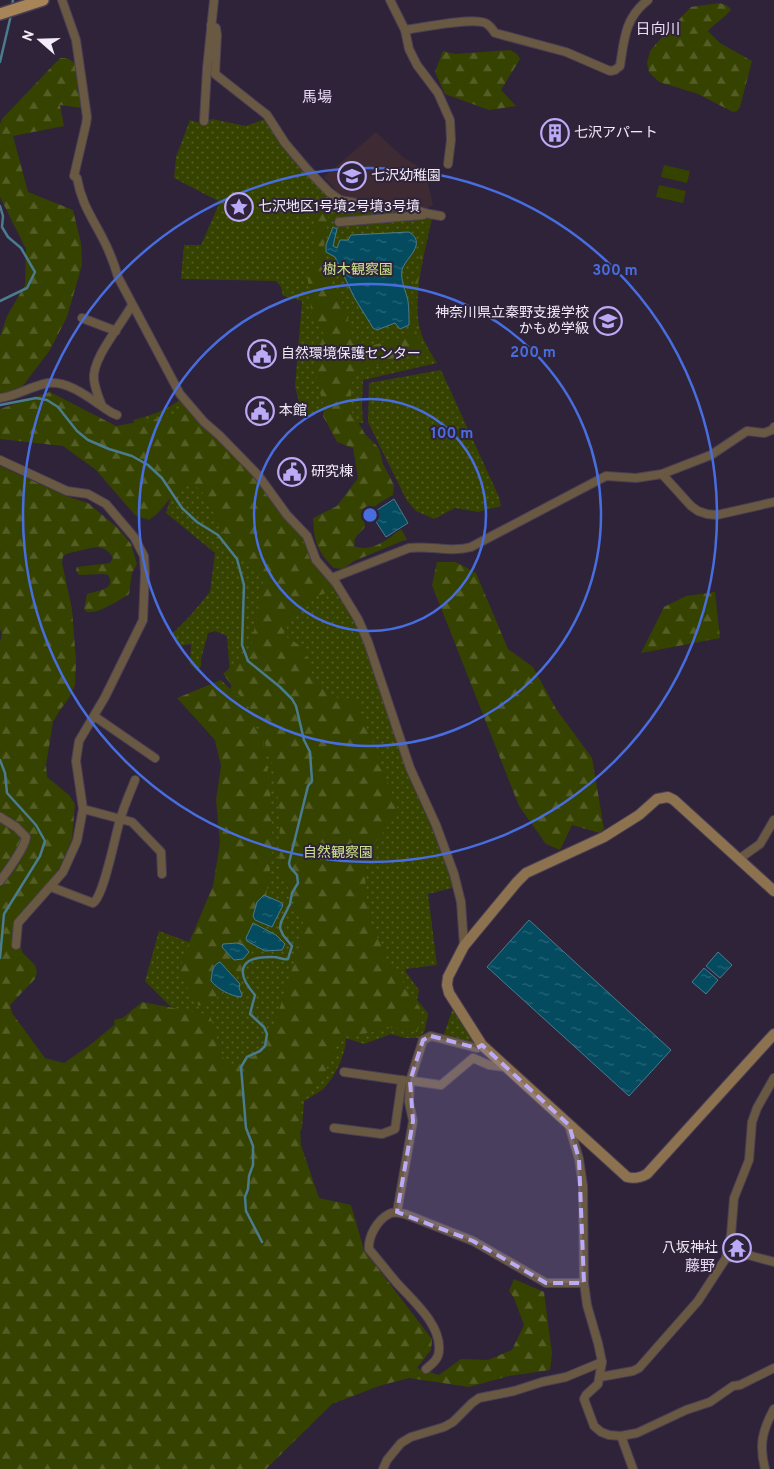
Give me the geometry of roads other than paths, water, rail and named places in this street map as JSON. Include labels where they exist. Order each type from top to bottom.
[{"type":"main road","points":[[6,12],[37,1]]},
{"type":"street","points":[[62,0],[76,40],[86,117],[74,176],[77,178],[82,201],[102,238],[118,278],[182,397],[204,422],[258,475],[287,515],[307,536],[316,560],[332,578],[358,619],[368,642],[410,768],[436,824],[458,888],[464,946]]},
{"type":"street","points":[[204,121],[203,114],[214,0]]},
{"type":"street","points":[[390,0],[405,30],[409,49],[417,65],[438,93],[450,120],[452,134],[448,164]]},
{"type":"street","points":[[405,30],[447,23],[482,22],[488,24],[495,33],[566,52],[610,71],[620,66],[626,29],[633,16],[648,0]]},
{"type":"street","points":[[211,25],[216,28],[217,35],[216,74],[267,115],[285,142],[329,192],[340,200],[351,203],[404,208],[441,216]]},
{"type":"street","points":[[339,222],[430,214]]},
{"type":"street","points":[[102,406],[93,379],[100,356],[132,305]]},
{"type":"street","points":[[82,318],[116,331]]},
{"type":"street","points":[[0,398],[35,386],[61,383],[85,395],[108,412],[117,415]]},
{"type":"street","points":[[332,578],[409,548],[420,546],[463,550],[606,476],[636,478],[662,474],[711,456],[747,431],[764,433],[772,430],[774,427]]},
{"type":"street","points":[[0,460],[68,492],[88,494],[106,504],[134,537],[144,556],[145,573],[143,620],[105,697],[79,741],[76,761],[83,809],[77,841],[63,872],[18,923],[16,945]]},
{"type":"street","points":[[662,474],[691,506],[706,514],[717,515],[774,502]]},
{"type":"street","points":[[94,716],[154,758]]},
{"type":"street","points":[[51,887],[93,903],[97,901],[106,876],[121,818],[136,780]]},
{"type":"street","points":[[772,1040],[647,1174],[641,1178],[634,1179],[627,1177],[482,1045],[449,993],[447,985],[448,977],[464,946],[526,873],[622,827],[662,797],[674,800],[774,891]]},
{"type":"street","points":[[83,809],[132,822],[161,852],[162,874]]},
{"type":"street","points":[[0,817],[24,833],[26,841],[15,861],[0,881]]},
{"type":"street","points":[[739,859],[760,844],[774,820]]},
{"type":"street","points":[[397,1212],[413,1121],[409,1102],[410,1081],[423,1040],[430,1036],[477,1048],[482,1045]]},
{"type":"street","points":[[344,1072],[441,1085],[472,1058],[505,1067]]},
{"type":"street","points":[[600,1377],[640,1368],[698,1301],[726,1258],[731,1235],[734,1198],[750,1160],[752,1122],[757,1108],[774,1078]]},
{"type":"street","points":[[334,1128],[382,1134],[395,1129],[407,1081]]},
{"type":"street","points":[[433,1094],[436,1085]]},
{"type":"street","points":[[569,1125],[579,1159],[583,1186],[584,1283],[587,1305],[602,1362],[598,1384],[584,1398],[594,1426],[600,1432],[609,1435],[621,1436],[637,1433],[686,1410],[710,1402],[733,1386],[740,1385],[774,1368]]},
{"type":"street","points":[[426,1369],[437,1358],[439,1352],[439,1344],[432,1326],[422,1310],[369,1249],[370,1236],[387,1215],[397,1212],[473,1241],[546,1283],[584,1283]]},
{"type":"street","points":[[726,1258],[748,1255],[774,1262]]},
{"type":"street","points":[[382,1469],[401,1443],[411,1437],[444,1427],[453,1422],[472,1402],[479,1398],[566,1377],[602,1362]]},
{"type":"street","points":[[765,1469],[761,1444],[764,1431],[774,1409]]},
{"type":"street","points":[[621,1436],[633,1469]]},
{"type":"water","points":[[333,227],[337,229],[333,246],[337,248],[340,240],[348,240],[351,235],[409,232],[414,237],[416,246],[402,270],[402,282],[408,301],[409,325],[400,329],[395,323],[377,330],[373,328],[354,297],[335,257],[326,252],[326,245]]},
{"type":"water","points":[[394,499],[408,523],[386,537],[371,514]]},
{"type":"water","points":[[264,895],[283,905],[272,927],[255,920],[253,916],[257,902]]},
{"type":"water","points":[[529,920],[671,1050],[629,1096],[487,967]]},
{"type":"water","points":[[253,923],[276,935],[285,944],[282,950],[265,951],[247,941],[246,938]]},
{"type":"water","points":[[237,943],[243,945],[249,952],[243,959],[234,960],[222,947],[223,944]]},
{"type":"water","points":[[718,952],[732,965],[720,978],[706,966]]},
{"type":"water","points":[[220,962],[240,984],[241,997],[224,992],[211,981],[214,967]]},
{"type":"water","points":[[704,968],[718,980],[706,994],[692,982]]},
{"type":"waterway","points":[[12,7],[13,0]]},
{"type":"waterway","points":[[0,62],[11,15]]},
{"type":"waterway","points":[[0,206],[3,216],[2,227],[8,237],[21,248],[35,272],[27,288],[0,301]]},
{"type":"waterway","points":[[0,405],[36,398],[47,400],[58,407],[77,431],[88,440],[132,456],[148,465],[162,478],[182,508],[197,522],[218,535],[237,559],[244,585],[242,645],[248,661],[280,687],[296,706],[304,740],[310,752],[312,781],[308,786],[289,863],[297,875],[298,883],[292,893],[290,904],[280,928],[292,946],[288,959],[273,957],[254,959],[244,966],[243,972],[248,986],[255,995],[250,1014],[264,1027],[267,1034],[265,1046],[260,1051],[247,1057],[241,1067],[246,1128],[253,1146],[253,1165],[245,1197],[246,1211],[262,1242]]},
{"type":"waterway","points":[[0,760],[5,773],[7,793],[36,825],[45,841],[40,856],[4,914],[0,958]]},
{"type":"place","name":"七沢アパート","points":[[555,133]]},
{"type":"place","name":"七沢幼稚園","points":[[352,176]]},
{"type":"place","name":"七沢地区1号墳2号墳3号墳","points":[[239,207]]},
{"type":"place","name":"神奈川県立秦野支援学校 かもめ学級","points":[[608,321]]},
{"type":"place","name":"自然環境保護センター","points":[[262,354]]},
{"type":"place","name":"本館","points":[[260,411]]},
{"type":"place","name":"研究棟","points":[[292,472]]},
{"type":"place","name":"八坂神社","points":[[737,1248]]},
{"type":"district","name":"日向川","points":[[658,30]]},
{"type":"district","name":"馬場","points":[[317,98]]},
{"type":"district","name":"藤野","points":[[700,1267]]},
{"type":"park label","name":"樹木観察園","points":[[358,270]]},
{"type":"park label","name":"自然観察園","points":[[338,853]]}]
